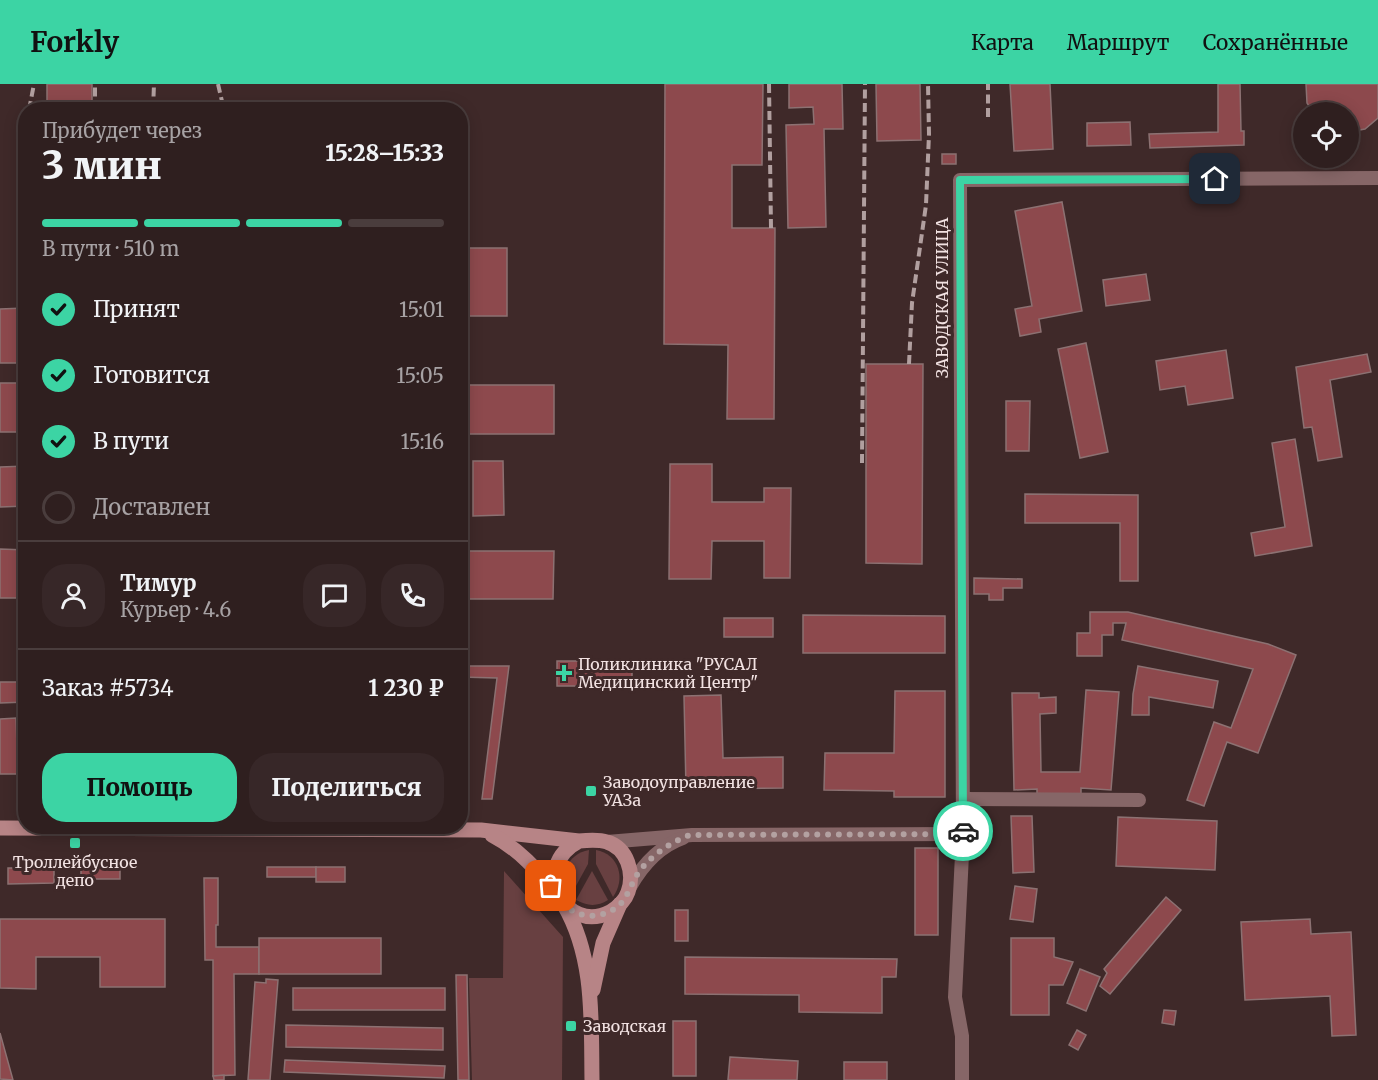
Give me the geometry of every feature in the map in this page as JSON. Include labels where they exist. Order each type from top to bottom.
[{"type":"street","name":"ЗАВОДСКАЯ УЛИЦА","points":[[962,1080],[962,1036],[955,997],[963,834],[960,180],[1378,178]]},
{"type":"street","points":[[963,799],[1139,800]]},
{"type":"street","points":[[0,828],[18,828]]},
{"type":"street","points":[[468,830],[607,842],[690,835],[963,834]]},
{"type":"street","points":[[481,830],[511,845],[577,913],[595,916],[605,914],[621,904]]},
{"type":"street","points":[[591,1001],[603,943],[630,886],[639,872],[656,855],[668,845],[690,835]]},
{"type":"street","points":[[579,841],[563,852],[558,861],[554,880],[576,927],[591,1001],[591,1080]]},
{"type":"street","points":[[607,842],[624,856],[629,866],[630,886]]},
{"type":"shaded area","points":[[589,850],[588,864],[571,895],[565,881],[566,867],[575,856]]},
{"type":"shaded area","points":[[596,850],[610,856],[618,868],[619,883],[613,897],[596,864]]},
{"type":"shaded area","points":[[504,871],[563,937],[562,1080],[472,1080],[469,978],[503,978]]},
{"type":"shaded area","points":[[592,871],[608,900],[596,905],[584,904],[576,900]]},
{"type":"building","points":[[47,84],[92,84],[92,102],[47,102]]},
{"type":"building","points":[[665,84],[763,84],[762,165],[732,165],[732,228],[775,228],[774,419],[727,419],[728,345],[664,344]]},
{"type":"building","points":[[789,84],[842,84],[843,129],[824,129],[826,227],[788,228],[786,125],[814,124],[813,107],[789,108]]},
{"type":"building","points":[[876,84],[920,84],[921,140],[877,141]]},
{"type":"building","points":[[1010,84],[1050,84],[1053,149],[1014,151]]},
{"type":"building","points":[[1218,84],[1240,84],[1241,131],[1244,131],[1244,145],[1150,148],[1149,134],[1218,132]]},
{"type":"building","points":[[1306,84],[1378,84],[1378,118],[1365,129],[1359,130],[1359,102],[1307,102]]},
{"type":"building","points":[[1130,122],[1131,145],[1087,146],[1087,123]]},
{"type":"building","points":[[942,154],[956,154],[956,164],[942,164]]},
{"type":"building","points":[[1062,202],[1082,311],[1039,319],[1041,332],[1020,336],[1015,309],[1032,306],[1015,211]]},
{"type":"building","points":[[468,248],[507,248],[507,316],[468,316]]},
{"type":"building","points":[[1146,274],[1150,300],[1106,306],[1103,280]]},
{"type":"building","points":[[18,308],[18,363],[0,363],[0,309]]},
{"type":"building","points":[[1086,343],[1108,452],[1080,458],[1058,349]]},
{"type":"building","points":[[1226,350],[1233,398],[1188,405],[1185,386],[1160,390],[1156,361]]},
{"type":"building","points":[[1367,354],[1371,372],[1330,380],[1342,457],[1318,461],[1312,427],[1304,428],[1296,367]]},
{"type":"building","points":[[866,364],[923,364],[922,564],[866,563]]},
{"type":"building","points":[[0,383],[18,383],[18,432],[0,432]]},
{"type":"building","points":[[468,385],[554,385],[554,434],[468,434]]},
{"type":"building","points":[[1006,401],[1030,401],[1029,451],[1006,451]]},
{"type":"building","points":[[1295,439],[1312,546],[1255,556],[1251,533],[1285,527],[1272,443]]},
{"type":"building","points":[[473,461],[503,461],[504,515],[473,516]]},
{"type":"building","points":[[670,464],[712,464],[712,502],[764,502],[764,488],[791,488],[790,578],[764,578],[764,541],[712,541],[711,579],[669,579]]},
{"type":"building","points":[[18,466],[18,506],[0,507],[0,467]]},
{"type":"building","points":[[1025,494],[1138,495],[1138,581],[1120,581],[1120,523],[1025,523]]},
{"type":"building","points":[[0,549],[18,550],[18,598],[0,598]]},
{"type":"building","points":[[468,551],[554,551],[553,599],[468,599]]},
{"type":"building","points":[[974,578],[1022,579],[1022,588],[1003,588],[1003,600],[989,600],[989,594],[974,594]]},
{"type":"building","points":[[1090,612],[1128,612],[1268,644],[1296,655],[1258,753],[1227,742],[1204,806],[1187,800],[1214,722],[1231,728],[1253,669],[1122,640],[1126,623],[1113,623],[1113,635],[1102,635],[1102,656],[1077,656],[1077,633],[1090,633]]},
{"type":"building","points":[[803,615],[945,616],[945,653],[803,653]]},
{"type":"building","points":[[724,618],[773,618],[773,637],[724,637]]},
{"type":"building","points":[[557,661],[632,661],[632,686],[557,686]]},
{"type":"building","points":[[468,666],[509,666],[492,799],[482,799],[497,678],[468,677]]},
{"type":"building","points":[[1138,666],[1218,681],[1213,708],[1149,697],[1149,715],[1132,715]]},
{"type":"building","points":[[0,682],[18,682],[18,702],[0,703]]},
{"type":"building","points":[[1086,690],[1119,692],[1111,790],[1081,788],[1081,794],[1037,794],[1037,789],[1014,790],[1012,693],[1039,693],[1039,698],[1056,697],[1056,713],[1040,714],[1041,772],[1080,772]]},
{"type":"building","points":[[895,691],[945,691],[945,797],[894,797],[894,791],[824,790],[825,753],[894,753]]},
{"type":"building","points":[[721,695],[723,758],[783,757],[783,788],[686,789],[684,696]]},
{"type":"building","points":[[16,718],[18,774],[0,774],[0,719]]},
{"type":"building","points":[[1011,816],[1032,816],[1034,872],[1013,873]]},
{"type":"building","points":[[1118,817],[1217,821],[1215,870],[1116,866]]},
{"type":"building","points":[[915,848],[938,848],[938,935],[915,935]]},
{"type":"building","points":[[267,867],[316,867],[316,877],[267,877]]},
{"type":"building","points":[[316,867],[345,867],[345,882],[316,882]]},
{"type":"building","points":[[8,868],[54,868],[54,883],[8,884]]},
{"type":"building","points":[[81,868],[120,868],[120,879],[81,879]]},
{"type":"building","points":[[204,878],[218,878],[216,947],[259,947],[259,974],[234,974],[235,1075],[213,1076],[213,960],[205,960]]},
{"type":"building","points":[[1015,886],[1037,889],[1033,922],[1010,919]]},
{"type":"building","points":[[1166,897],[1181,910],[1110,994],[1100,986],[1107,973],[1104,969]]},
{"type":"building","points":[[675,910],[688,910],[688,941],[675,941]]},
{"type":"building","points":[[0,919],[165,919],[165,987],[100,987],[100,957],[36,957],[36,989],[0,988]]},
{"type":"building","points":[[1310,919],[1311,934],[1351,932],[1356,1035],[1332,1036],[1330,996],[1245,1000],[1241,922]]},
{"type":"building","points":[[259,938],[381,938],[381,974],[259,974]]},
{"type":"building","points":[[1011,938],[1054,938],[1054,957],[1073,962],[1063,985],[1049,985],[1049,1015],[1011,1015]]},
{"type":"building","points":[[685,957],[897,959],[896,977],[882,977],[882,1013],[799,1012],[799,995],[685,994]]},
{"type":"building","points":[[1080,969],[1100,977],[1086,1011],[1067,1003]]},
{"type":"building","points":[[456,975],[467,975],[469,1080],[458,1080]]},
{"type":"building","points":[[266,979],[278,980],[270,1080],[248,1080],[255,982],[266,983]]},
{"type":"building","points":[[293,988],[445,988],[445,1010],[293,1010]]},
{"type":"building","points":[[1164,1010],[1176,1011],[1174,1025],[1162,1023]]},
{"type":"building","points":[[673,1021],[696,1021],[696,1076],[673,1076]]},
{"type":"building","points":[[286,1025],[443,1028],[443,1050],[286,1047]]},
{"type":"building","points":[[1077,1030],[1086,1035],[1078,1050],[1069,1045]]},
{"type":"building","points":[[0,1033],[13,1080],[0,1079]]},
{"type":"building","points":[[730,1057],[798,1061],[797,1080],[728,1080]]},
{"type":"building","points":[[285,1060],[445,1066],[444,1078],[284,1072]]},
{"type":"building","points":[[844,1062],[887,1062],[887,1080],[844,1080]]},
{"type":"building","points":[[224,1075],[224,1080],[214,1080],[213,1076]]},
{"type":"railway","points":[[31,102],[34,84]]},
{"type":"railway","points":[[95,84],[95,102]]},
{"type":"railway","points":[[153,102],[154,84]]},
{"type":"railway","points":[[218,84],[222,102]]},
{"type":"railway","points":[[769,84],[771,228]]},
{"type":"railway","points":[[862,463],[865,84]]},
{"type":"railway","points":[[909,364],[912,303],[926,205],[929,134],[928,84]]},
{"type":"railway","points":[[988,84],[988,117]]},
{"type":"way so far","points":[[551,886],[568,908],[577,913],[595,916],[605,914],[621,904],[630,886],[647,863],[668,845],[690,835],[963,834],[963,831]]},
{"type":"place","name":"Поликлиника \"РУСАЛ Медицинский Центр\"","points":[[564,673]]},
{"type":"place","name":"Заводоуправление УАЗа","points":[[591,791]]},
{"type":"place","name":"Троллейбусное депо","points":[[75,843]]},
{"type":"place","name":"Заводская","points":[[571,1026]]},
{"type":"route","points":[[963,831],[960,180],[1215,179]]}]
